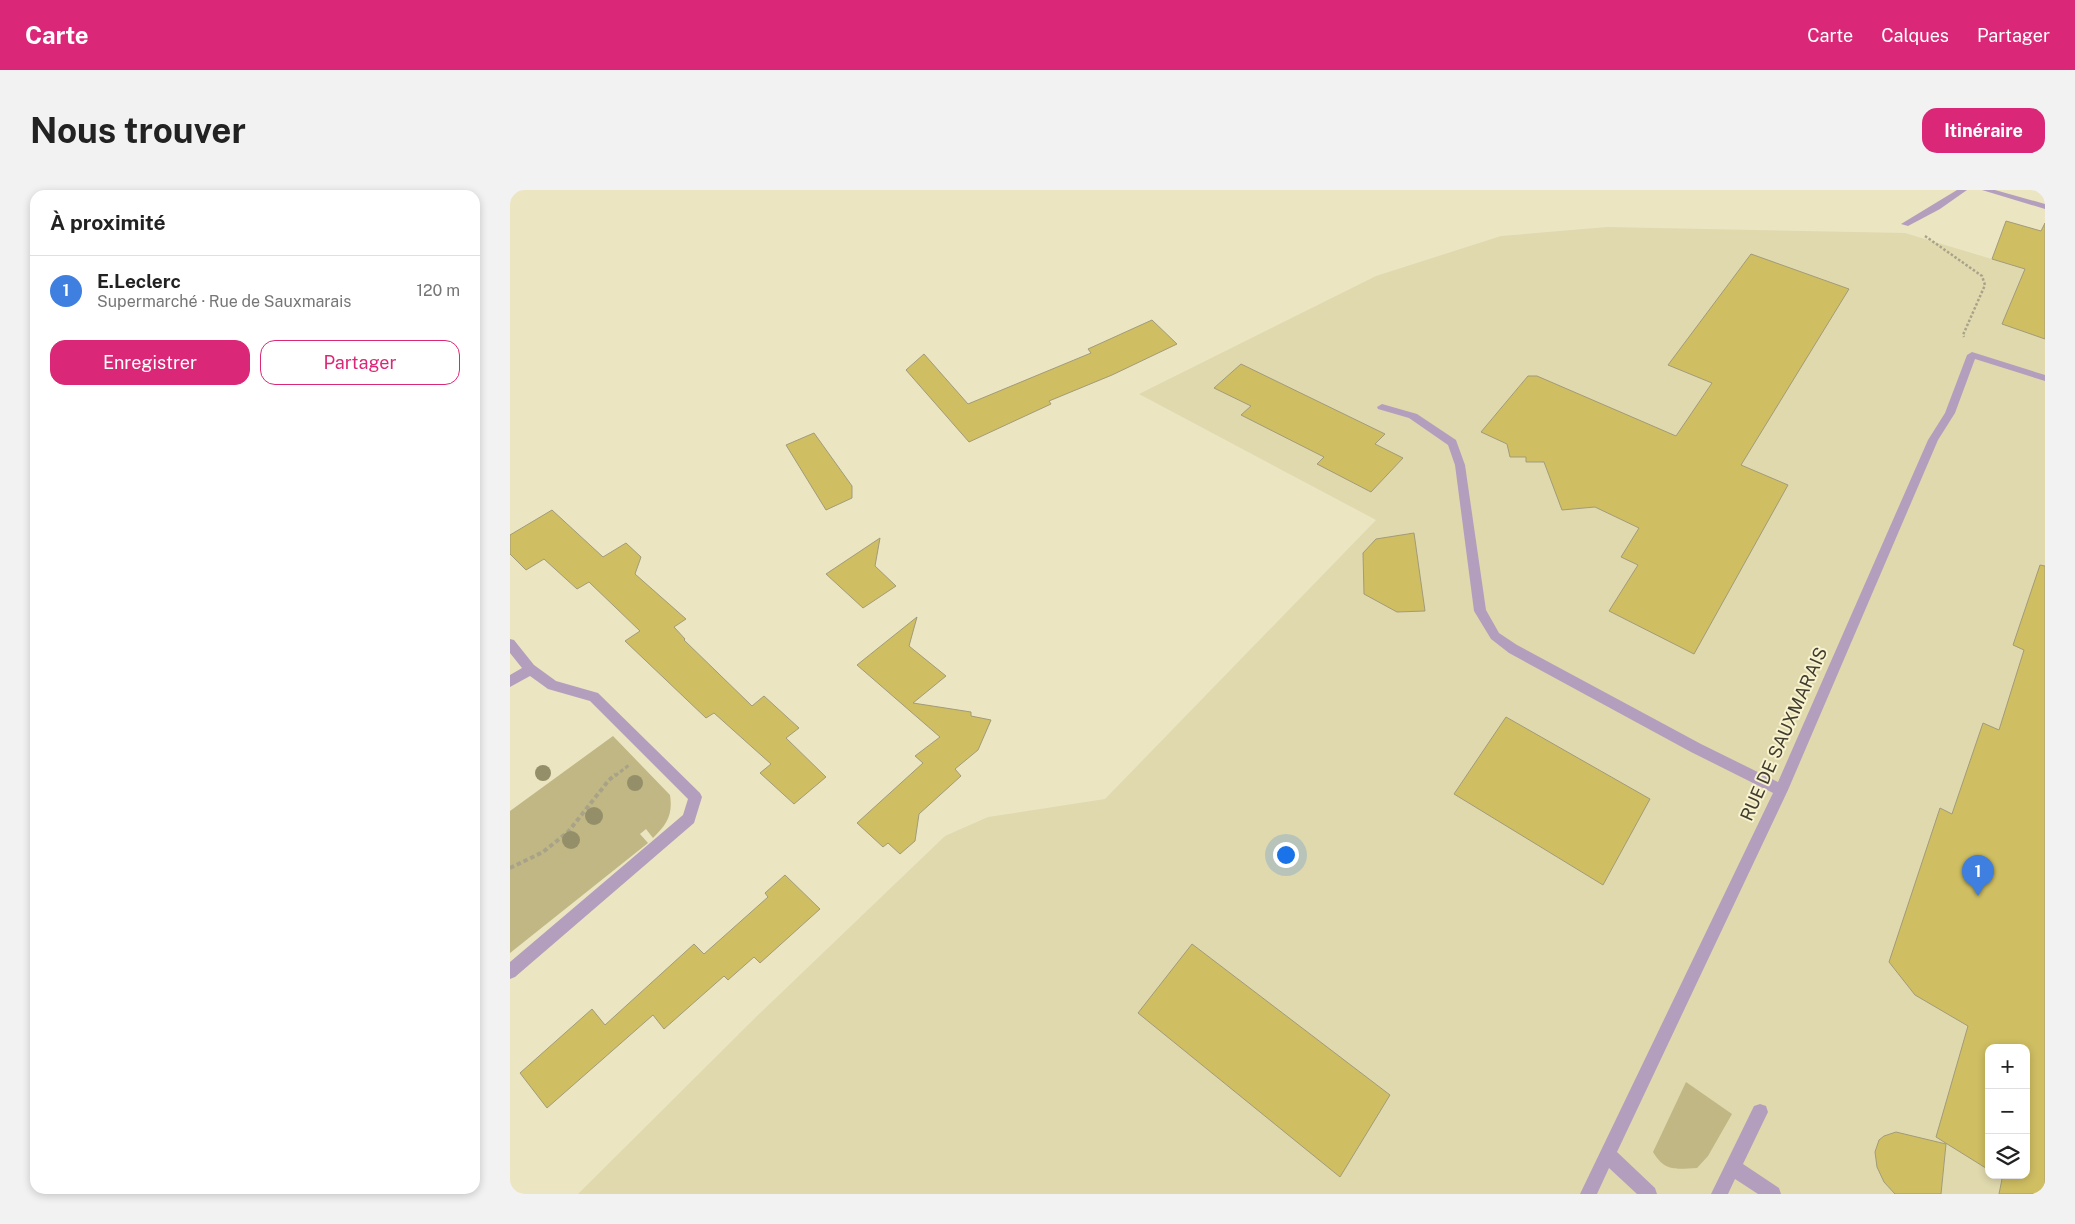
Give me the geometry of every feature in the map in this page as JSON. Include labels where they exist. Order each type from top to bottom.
[{"type":"street","points":[[1905,224],[1937,207],[1963,190]]},
{"type":"street","points":[[1986,190],[1999,191],[2045,207]]},
{"type":"street","points":[[1972,354],[2045,378]]},
{"type":"street","name":"RUE DE SAUXMARAIS","points":[[1588,1194],[1781,790],[1930,449],[1950,413],[1972,354]]},
{"type":"street","points":[[1382,407],[1413,416],[1452,443],[1460,465],[1480,611],[1495,636],[1513,649],[1696,748],[1781,790]]},
{"type":"street","points":[[510,644],[530,669],[552,685],[594,697],[695,797],[689,819],[510,972]]},
{"type":"street","points":[[510,682],[530,669]]},
{"type":"street","points":[[1719,1194],[1734,1168],[1760,1112]]},
{"type":"street","points":[[1608,1155],[1649,1194]]},
{"type":"street","points":[[1734,1168],[1772,1194]]},
{"type":"path","points":[[1905,224],[1982,276],[1985,285],[1963,335],[1972,354]]},
{"type":"path","points":[[510,868],[543,852],[568,832],[610,780],[649,750]]},
{"type":"shaded area","points":[[1607,227],[1905,233],[2045,275],[2045,1194],[578,1194],[759,1014],[945,836],[988,817],[1105,799],[1376,520],[1139,394],[1376,276],[1501,236]]},
{"type":"shaded area","points":[[613,736],[670,795],[671,808],[668,819],[653,838],[646,829],[640,834],[648,843],[510,953],[510,811]]},
{"type":"shaded area","points":[[1686,1082],[1732,1114],[1708,1156],[1697,1168],[1677,1169],[1662,1163],[1653,1152]]},
{"type":"building","points":[[2006,221],[2041,231],[2045,223],[2045,339],[2002,324],[2025,269],[1992,259]]},
{"type":"building","points":[[1751,254],[1849,289],[1741,465],[1788,485],[1694,654],[1609,611],[1638,565],[1621,557],[1639,528],[1595,507],[1562,510],[1544,462],[1526,462],[1526,457],[1510,457],[1507,444],[1481,432],[1528,376],[1537,376],[1676,436],[1712,383],[1668,365]]},
{"type":"building","points":[[1152,320],[1177,344],[1112,375],[1049,401],[1051,404],[969,442],[906,370],[924,354],[968,404],[1091,353],[1088,349]]},
{"type":"building","points":[[1241,364],[1385,434],[1375,444],[1403,458],[1371,492],[1317,464],[1324,457],[1241,415],[1251,406],[1214,388]]},
{"type":"building","points":[[814,433],[852,486],[852,498],[826,510],[786,445]]},
{"type":"building","points":[[552,510],[603,557],[626,543],[641,557],[635,574],[686,619],[674,627],[684,640],[752,706],[764,696],[799,728],[786,738],[826,777],[794,804],[760,773],[771,764],[714,713],[706,718],[625,641],[640,631],[589,582],[577,589],[544,559],[526,570],[510,554],[510,535]]},
{"type":"building","points":[[1414,533],[1425,611],[1397,612],[1364,594],[1363,553],[1376,539]]},
{"type":"building","points":[[880,538],[875,566],[896,586],[863,608],[826,574]]},
{"type":"building","points":[[2040,565],[2045,566],[2045,1194],[1999,1194],[2002,1179],[2030,1179],[2030,1044],[1985,1044],[1985,1168],[1936,1137],[1968,1026],[1915,995],[1889,962],[1940,808],[1952,814],[1983,723],[1999,730],[2024,650],[2013,645]]},
{"type":"building","points":[[917,617],[909,646],[946,676],[913,703],[971,712],[971,716],[991,720],[978,750],[955,769],[961,776],[919,814],[915,841],[900,854],[888,843],[883,847],[857,823],[923,763],[915,756],[940,737],[857,665]]},
{"type":"building","points":[[1506,717],[1650,799],[1603,885],[1454,794]]},
{"type":"building","points":[[785,875],[820,909],[760,963],[754,957],[728,980],[724,976],[664,1029],[653,1015],[547,1108],[520,1073],[592,1009],[605,1025],[694,944],[704,954],[768,897],[765,893]]},
{"type":"building","points":[[1192,944],[1390,1095],[1340,1177],[1138,1013]]},
{"type":"building","points":[[1896,1132],[1946,1144],[1941,1194],[1895,1194],[1884,1182],[1877,1167],[1875,1152],[1879,1140]]},
{"type":"place","name":"E.Leclerc","points":[[1978,896]]}]
